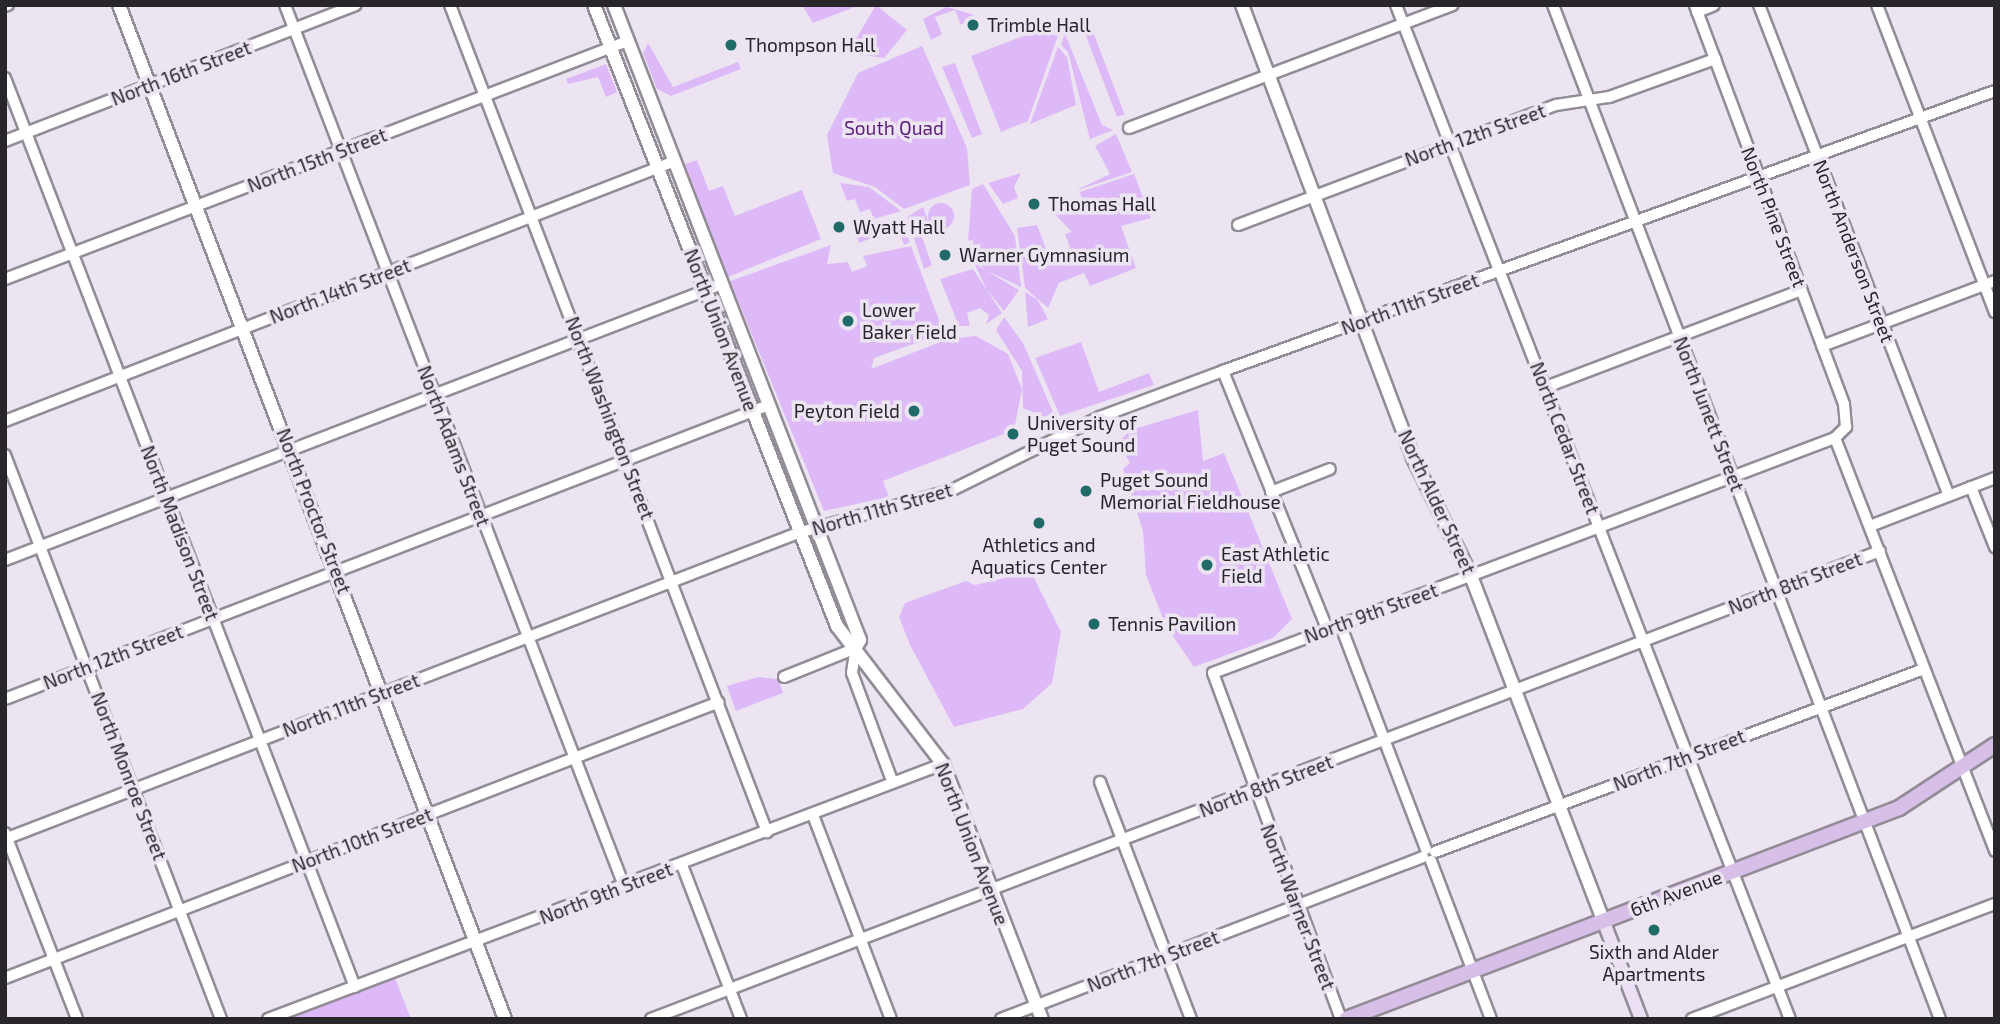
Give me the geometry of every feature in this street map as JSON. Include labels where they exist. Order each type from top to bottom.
[{"type":"main road","name":"6th Avenue","points":[[1344,1019],[1865,822],[1912,802],[1962,764],[1995,746]]},
{"type":"main road","points":[[1603,920],[1641,1019]]},
{"type":"street","name":"North Proctor Street","points":[[119,5],[479,941],[505,1019]]},
{"type":"street","name":"North Adams Street","points":[[285,5],[624,886]]},
{"type":"street","name":"North 16th Street","points":[[5,141],[356,5]]},
{"type":"street","name":"North Washington Street","points":[[450,5],[767,832]]},
{"type":"street","name":"North Union Avenue","points":[[594,5],[798,533],[837,626],[856,647],[943,764],[1039,1012]]},
{"type":"street","name":"North Union Avenue","points":[[614,5],[860,640],[856,647],[852,673],[893,783]]},
{"type":"street","name":"North Alder Street","points":[[1242,5],[1312,196],[1420,475],[1471,576],[1603,920]]},
{"type":"street","name":"North Cedar Street","points":[[1396,5],[1790,1019]]},
{"type":"street","points":[[1129,128],[1451,5]]},
{"type":"street","name":"North Junett Street","points":[[1553,5],[1940,1019]]},
{"type":"street","points":[[1696,8],[1714,5]]},
{"type":"street","name":"North Anderson Street","points":[[1759,5],[1949,496]]},
{"type":"street","points":[[1877,5],[1995,312]]},
{"type":"street","name":"North Pine Street","points":[[1696,8],[1846,411],[1845,429]]},
{"type":"street","name":"North 15th Street","points":[[5,279],[628,41]]},
{"type":"street","name":"North 12th Street","points":[[1238,225],[1451,144],[1588,98],[1609,97],[1715,59]]},
{"type":"street","name":"North Madison Street","points":[[5,78],[355,988]]},
{"type":"street","name":"North 11th Street","points":[[6,837],[814,527],[952,491],[1065,433],[1223,371],[1635,221],[1760,179],[1995,91]]},
{"type":"street","name":"North 14th Street","points":[[5,421],[676,161]]},
{"type":"street","points":[[1822,346],[1995,281]]},
{"type":"street","points":[[5,560],[722,284]]},
{"type":"street","points":[[1545,387],[1801,290]]},
{"type":"street","points":[[1223,371],[1326,629]]},
{"type":"street","name":"North 12th Street","points":[[5,699],[769,405]]},
{"type":"street","name":"North 9th Street","points":[[1211,677],[1326,629],[1835,438],[1845,429]]},
{"type":"street","points":[[1835,438],[1995,851]]},
{"type":"street","name":"North Monroe Street","points":[[5,455],[221,1019]]},
{"type":"street","points":[[1271,492],[1330,469]]},
{"type":"street","name":"North 8th Street","points":[[1870,526],[1995,478]]},
{"type":"street","points":[[1972,487],[1995,547]]},
{"type":"street","name":"North 8th Street","points":[[651,1019],[1880,551]]},
{"type":"street","points":[[1340,624],[1491,1019]]},
{"type":"street","points":[[783,677],[856,647]]},
{"type":"street","name":"North 7th Street","points":[[1000,1019],[1039,1012],[1167,955],[1924,669]]},
{"type":"street","name":"North Warner Street","points":[[1211,677],[1344,1019]]},
{"type":"street","name":"North 10th Street","points":[[5,978],[719,702]]},
{"type":"street","name":"North 9th Street","points":[[268,1019],[682,865],[943,764]]},
{"type":"street","points":[[1100,782],[1191,1019]]},
{"type":"street","points":[[813,815],[891,1019]]},
{"type":"street","points":[[6,837],[77,1019]]},
{"type":"street","points":[[682,865],[741,1019]]},
{"type":"street","points":[[1692,1019],[1995,904]]},
{"type":"green space","points":[[802,5],[860,5],[813,23]]},
{"type":"green space","points":[[876,5],[907,30],[884,58],[862,55],[853,44]]},
{"type":"green space","points":[[946,7],[974,15],[961,25],[955,10],[935,17],[942,34],[931,40],[923,19]]},
{"type":"green space","points":[[1088,19],[1125,114],[1117,117],[1081,22]]},
{"type":"green space","points":[[1063,21],[1028,121],[1001,132],[971,56]]},
{"type":"green space","points":[[1065,34],[1102,125],[1113,130],[1090,139],[1068,52],[1061,45]]},
{"type":"green space","points":[[648,43],[673,87],[738,62],[741,69],[671,96],[657,89],[643,53]]},
{"type":"green space","name":"South Quad","points":[[922,46],[967,148],[970,185],[904,209],[875,187],[833,173],[827,135],[858,73]]},
{"type":"green space","points":[[1058,47],[1067,57],[1076,105],[1030,124]]},
{"type":"green space","points":[[955,63],[982,134],[972,138],[942,67]]},
{"type":"green space","points":[[606,64],[617,92],[606,97],[598,77],[568,84],[566,79]]},
{"type":"green space","points":[[1116,134],[1132,172],[1075,191],[1110,174],[1095,146]]},
{"type":"green space","points":[[697,160],[709,191],[723,186],[735,216],[802,190],[821,239],[728,277],[685,164]]},
{"type":"green space","points":[[1021,173],[1014,187],[1018,198],[1003,204],[988,183]]},
{"type":"green space","points":[[1134,174],[1151,218],[1121,226],[1136,268],[1090,286],[1084,273],[1059,283],[1048,308],[1025,288],[1017,228],[1037,225],[1046,249],[1063,252],[1070,247],[1065,234],[1072,232],[1050,209],[1085,212],[1080,192]]},
{"type":"green space","points":[[840,183],[869,187],[901,211],[874,219],[870,209],[860,212],[855,199],[847,201]]},
{"type":"green space","points":[[983,184],[1015,236],[1021,287],[985,270],[973,255],[973,240],[968,241],[972,189]]},
{"type":"green space","points":[[941,203],[950,207],[954,216],[950,225],[941,229],[932,225],[928,216],[932,207]]},
{"type":"green space","points":[[923,207],[932,232],[922,237],[932,265],[924,269],[907,217]]},
{"type":"green space","points":[[899,217],[910,242],[904,245],[898,228],[859,243],[856,234]]},
{"type":"green space","points":[[831,245],[827,264],[848,262],[852,272],[867,266],[863,256],[911,246],[944,333],[874,358],[871,369],[948,339],[976,336],[1008,354],[1022,389],[1014,430],[883,481],[889,497],[824,511],[730,281]]},
{"type":"green space","points":[[974,263],[1019,290],[1004,311],[987,290]]},
{"type":"green space","points":[[973,269],[1002,313],[986,324],[989,315],[980,308],[967,313],[970,326],[959,326],[940,279]]},
{"type":"green space","points":[[1025,292],[1037,299],[1048,319],[1028,327]]},
{"type":"green space","points":[[1004,317],[1023,343],[1053,412],[1045,417],[1023,408],[1022,371],[996,330]]},
{"type":"green space","points":[[1081,342],[1099,392],[1149,373],[1154,385],[1060,416],[1035,358]]},
{"type":"green space","name":"East Athletic Field","points":[[1198,410],[1203,461],[1224,453],[1292,619],[1273,638],[1194,667],[1166,626],[1146,575],[1143,531],[1123,469],[1130,463],[1118,442],[1131,430]]},
{"type":"green space","points":[[1031,572],[1061,632],[1052,683],[1023,709],[954,727],[910,645],[899,617],[905,603],[966,581],[975,585]]},
{"type":"green space","points":[[758,677],[778,679],[783,693],[736,711],[727,686]]},
{"type":"green space","points":[[395,978],[411,1019],[286,1019]]},
{"type":"place","name":"Trimble Hall","points":[[973,25]]},
{"type":"place","name":"Thompson Hall","points":[[731,45]]},
{"type":"place","name":"Thomas Hall","points":[[1034,204]]},
{"type":"place","name":"Wyatt Hall","points":[[839,227]]},
{"type":"place","name":"Warner Gymnasium","points":[[945,255]]},
{"type":"place","name":"Lower Baker Field","points":[[848,321]]},
{"type":"place","name":"Peyton Field","points":[[914,411]]},
{"type":"place","name":"University of Puget Sound","points":[[1013,434]]},
{"type":"place","name":"Puget Sound Memorial Fieldhouse","points":[[1086,491]]},
{"type":"place","name":"Athletics and Aquatics Center","points":[[1039,523]]},
{"type":"place","name":"East Athletic Field","points":[[1207,565]]},
{"type":"place","name":"Tennis Pavilion","points":[[1094,624]]},
{"type":"place","name":"Sixth and Alder Apartments","points":[[1654,930]]}]
